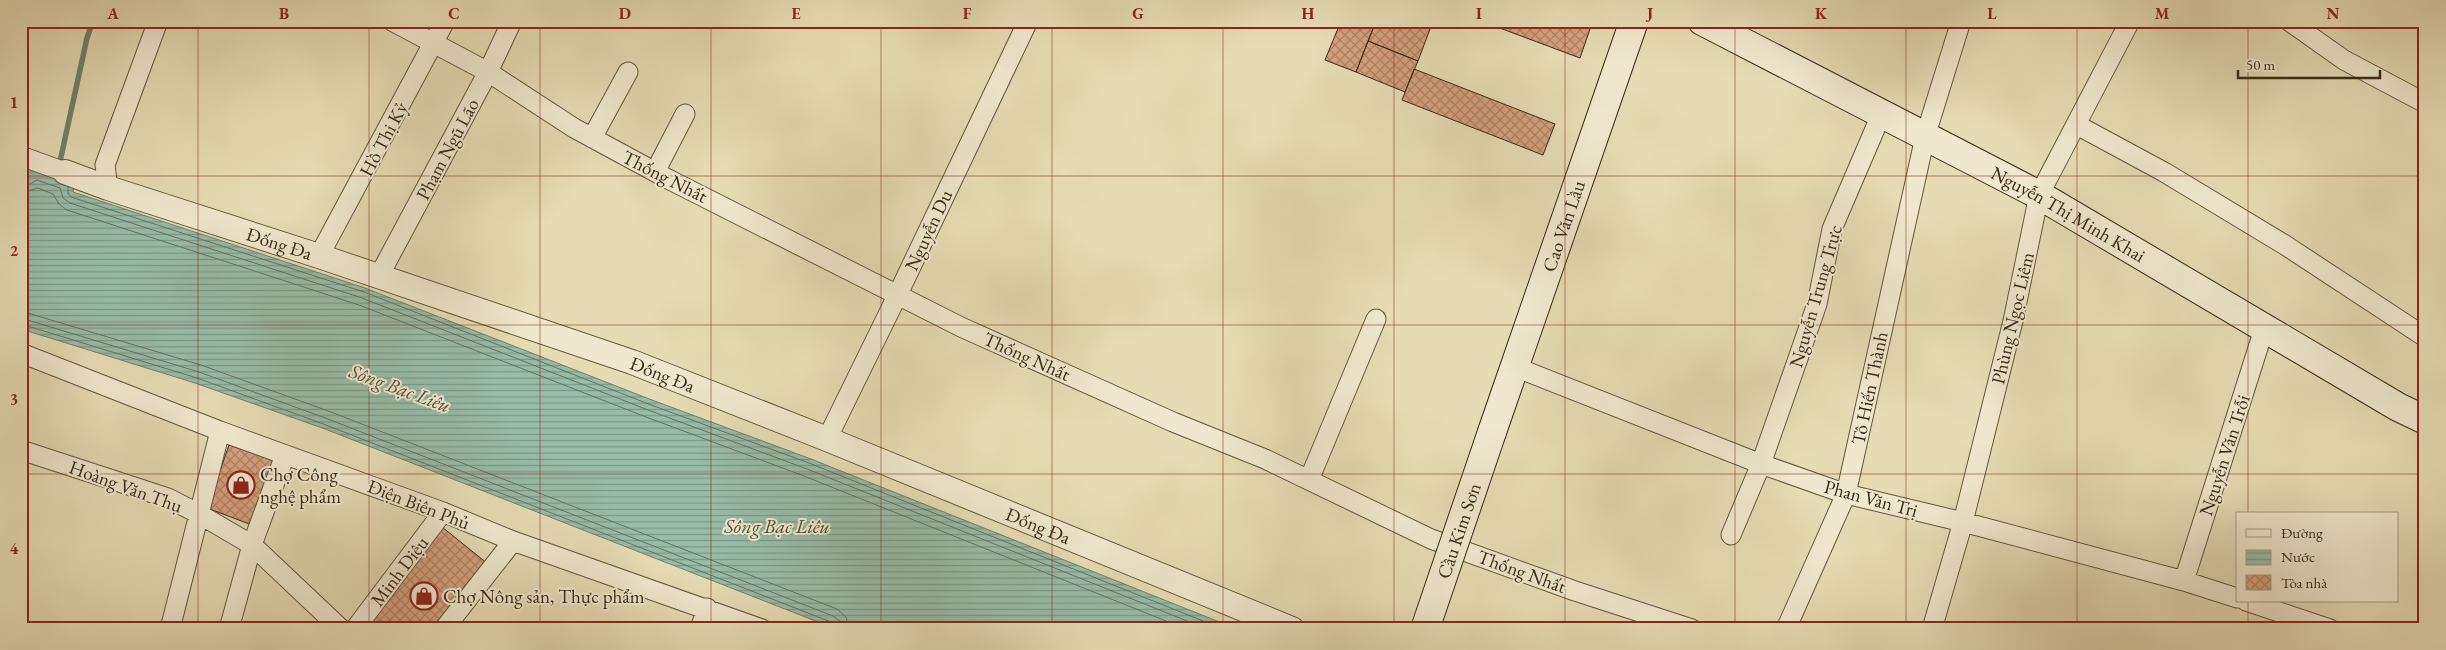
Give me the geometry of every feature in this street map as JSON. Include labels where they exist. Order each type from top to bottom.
[{"type":"main road","name":"Cao Văn Lầu","points":[[1492,432],[1634,21]]},
{"type":"main road","name":"Nguyễn Thị Minh Khai","points":[[1702,21],[1925,138],[2039,195],[2264,328],[2425,420]]},
{"type":"main road","name":"Cầu Kim Sơn","points":[[1425,629],[1492,432]]},
{"type":"street","points":[[108,188],[105,165],[158,21]]},
{"type":"street","name":"Thống Nhất","points":[[392,21],[488,72],[592,138],[655,172],[961,327],[1309,480],[1431,539],[1692,629]]},
{"type":"street","name":"Hồ Thị Kỷ","points":[[319,256],[434,45],[445,21]]},
{"type":"street","name":"Phạm Ngũ Lão","points":[[379,276],[488,72],[512,21]]},
{"type":"street","name":"Nguyễn Du","points":[[827,438],[1028,21]]},
{"type":"street","name":"Tô Hiến Thành","points":[[1786,629],[1846,494],[1925,138],[1960,21]]},
{"type":"street","name":"Phùng Ngọc Liêm","points":[[1932,629],[1963,522],[2013,320],[2039,195],[2130,21]]},
{"type":"street","points":[[2289,21],[2344,60],[2425,103]]},
{"type":"street","points":[[592,138],[628,72]]},
{"type":"street","points":[[655,172],[685,114]]},
{"type":"street","name":"Nguyễn Trung Trực","points":[[1731,535],[1761,464],[1817,304],[1832,229],[1881,115]]},
{"type":"street","points":[[2077,125],[2164,172],[2285,245],[2425,337]]},
{"type":"street","name":"Đống Đa","points":[[21,156],[108,188],[319,256],[632,362],[827,438],[1292,629]]},
{"type":"street","points":[[1309,480],[1376,319]]},
{"type":"street","name":"Nguyễn Văn Trỗi","points":[[2184,581],[2264,328]]},
{"type":"street","name":"Điện Biên Phủ","points":[[21,353],[220,431],[443,512],[513,541],[762,629]]},
{"type":"street","name":"Phan Văn Trị","points":[[1515,367],[1761,464],[1846,494],[1963,522],[2184,581],[2236,598]]},
{"type":"street","points":[[170,629],[220,431]]},
{"type":"street","name":"Hoàng Văn Thụ","points":[[21,450],[168,498],[199,514],[252,545],[341,629]]},
{"type":"street","points":[[229,629],[252,545],[285,455]]},
{"type":"street","name":"Minh Diệu","points":[[355,629],[443,512]]},
{"type":"street","points":[[444,629],[513,541]]},
{"type":"street","points":[[2249,602],[2330,629]]},
{"type":"street","points":[[700,629],[707,608]]},
{"type":"water","name":"Sông Bạc Liêu","points":[[29,165],[75,182],[73,192],[365,288],[652,400],[811,459],[1237,629],[836,629],[325,429],[195,383],[21,329],[21,173],[25,174]]},
{"type":"building","points":[[1341,21],[1376,21],[1356,72],[1325,60]]},
{"type":"building","points":[[1376,21],[1433,21],[1418,61],[1368,41]]},
{"type":"building","points":[[1481,21],[1571,21],[1590,29],[1580,58]]},
{"type":"building","points":[[1368,41],[1418,61],[1405,92],[1356,72]]},
{"type":"building","points":[[1414,69],[1555,124],[1543,155],[1402,100]]},
{"type":"building","name":"Chợ Công nghệ phẩm","points":[[229,445],[275,461],[252,525],[207,508]]},
{"type":"building","name":"Chợ Nông sản, Thực phẩm","points":[[442,527],[488,564],[436,629],[361,629]]},
{"type":"waterway","points":[[59,166],[87,38],[93,21]]},
{"type":"place","name":"Chợ Công nghệ phẩm","points":[[241,485]]},
{"type":"place","name":"Chợ Nông sản, Thực phẩm","points":[[424,596]]}]
